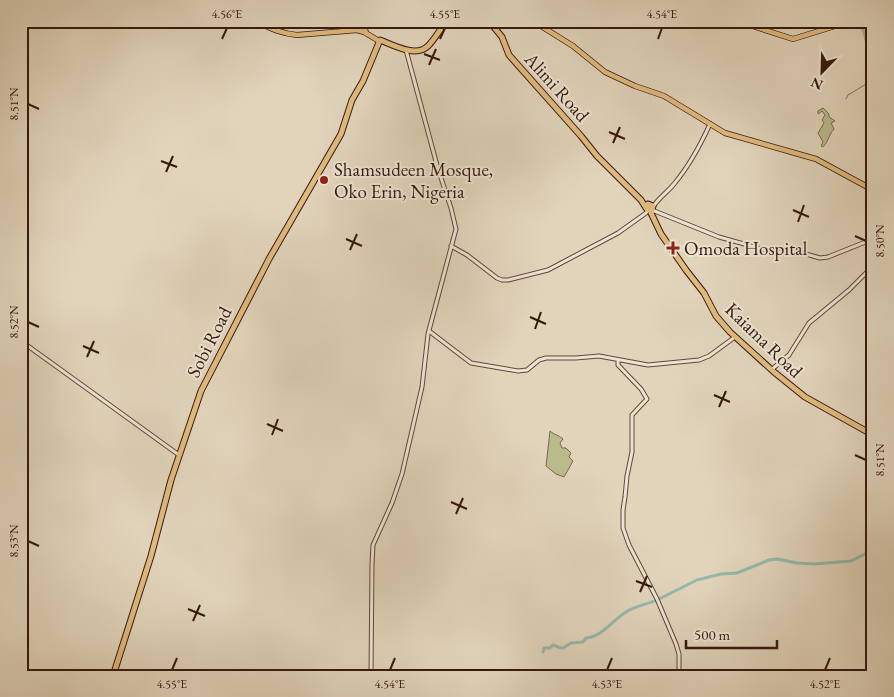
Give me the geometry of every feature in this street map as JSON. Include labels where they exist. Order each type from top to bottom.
[{"type":"highway","points":[[380,40],[407,51],[417,52],[426,49],[448,21]]},
{"type":"highway","points":[[486,21],[495,25],[508,21]]},
{"type":"highway","points":[[486,21],[494,26],[512,21]]},
{"type":"highway","name":"Kaiama Road","points":[[494,26],[504,40],[508,53],[598,155],[651,208],[653,221],[686,270],[706,294],[717,318],[771,370],[812,402],[873,436]]},
{"type":"highway","name":"Sobi Road","points":[[113,676],[179,455],[201,391],[273,252],[341,134],[352,100],[363,80],[380,40]]},
{"type":"main road","points":[[260,21],[292,33],[356,29],[380,40]]},
{"type":"main road","points":[[363,21],[365,32]]},
{"type":"main road","points":[[533,21],[573,46],[605,72],[635,86],[664,96],[731,135],[816,159],[873,190]]},
{"type":"main road","points":[[737,21],[794,39],[855,21]]},
{"type":"street","points":[[371,676],[373,547],[402,474],[422,387],[429,332],[455,232],[455,225],[407,51]]},
{"type":"street","points":[[451,246],[502,280],[548,270],[618,233],[646,214],[672,187],[694,159],[710,124]]},
{"type":"street","points":[[651,208],[715,236],[773,252],[806,254],[823,258],[873,239]]},
{"type":"street","points":[[771,370],[789,355],[809,323],[849,290],[873,266]]},
{"type":"street","points":[[429,332],[471,363],[518,371],[527,370],[540,360],[546,358],[597,356],[648,365],[699,360],[710,356],[734,336]]},
{"type":"street","points":[[21,341],[179,455]]},
{"type":"street","points":[[618,360],[618,365],[641,389],[647,399],[632,415],[632,452],[622,510],[623,528],[629,545],[657,599],[674,639],[679,654],[679,676]]},
{"type":"green space","points":[[823,108],[829,114],[829,117],[835,121],[831,123],[834,129],[823,147],[821,146],[823,142],[818,133],[824,123],[822,120],[825,115],[822,111],[818,114],[818,111]]},
{"type":"green space","points":[[550,431],[563,439],[560,443],[562,448],[566,448],[571,453],[569,457],[573,461],[564,477],[556,474],[546,466]]},
{"type":"waterway","points":[[858,21],[864,32],[869,52]]},
{"type":"waterway","points":[[870,55],[873,60]]},
{"type":"waterway","points":[[846,99],[848,95],[873,80]]},
{"type":"waterway","points":[[659,599],[697,580],[721,574],[737,573],[769,560],[777,559],[814,564],[851,561],[873,550]]},
{"type":"waterway","points":[[563,648],[571,643],[583,642],[586,638],[597,635],[629,610],[657,600]]},
{"type":"waterway","points":[[543,652],[544,648],[550,648],[553,645],[561,648]]},
{"type":"place","name":"Shamsudeen Mosque, Oko Erin, Nigeria","points":[[324,180]]},
{"type":"place","name":"Omoda Hospital","points":[[673,248]]}]
